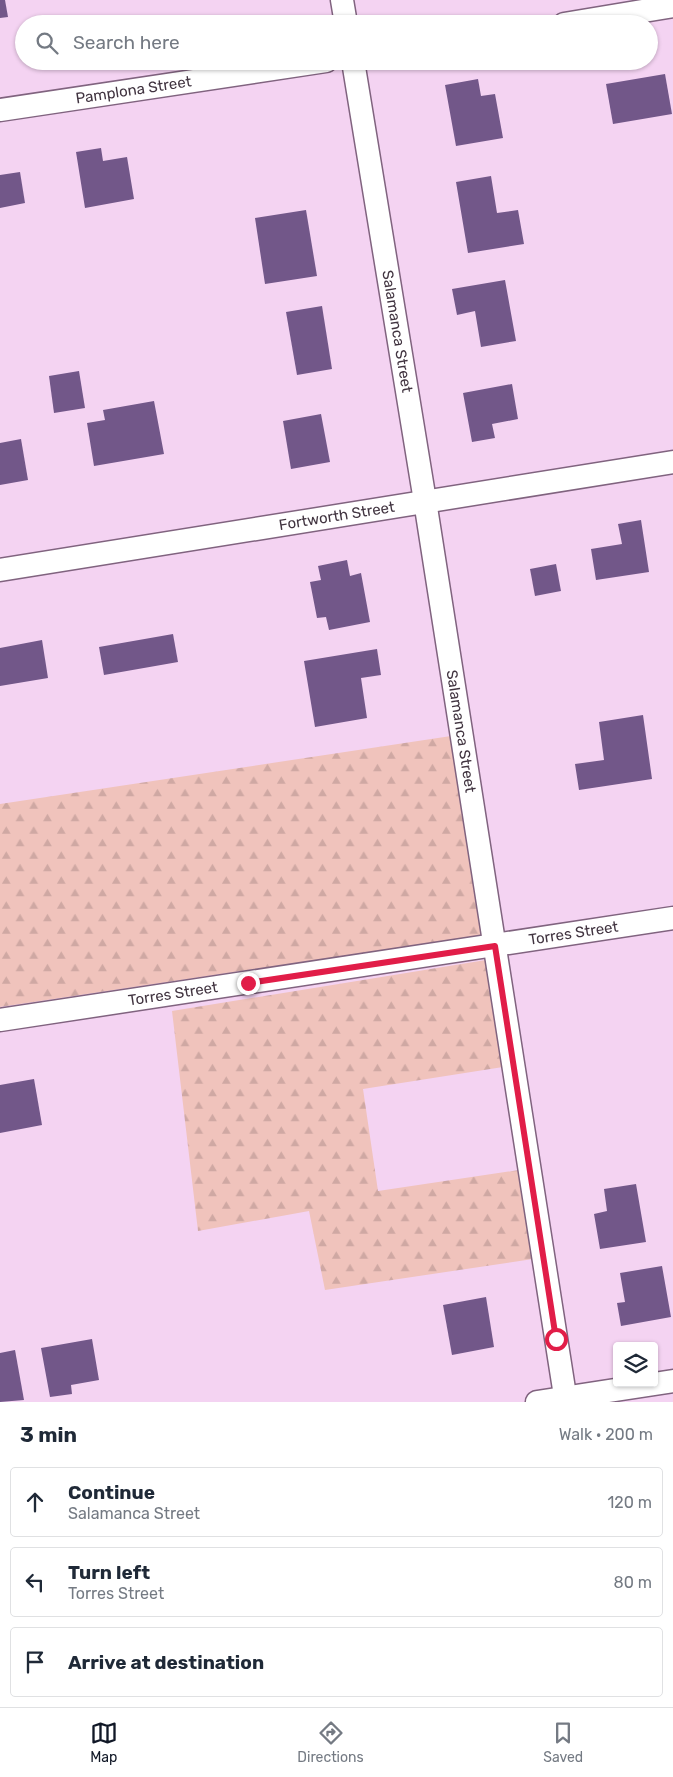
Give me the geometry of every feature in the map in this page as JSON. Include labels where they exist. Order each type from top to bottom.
[{"type":"street","points":[[342,0],[344,15]]},
{"type":"street","points":[[618,15],[673,6]]},
{"type":"street","name":"Pamplona Street","points":[[0,110],[266,70]]},
{"type":"street","name":"Salamanca Street","points":[[354,70],[426,501],[565,1400]]},
{"type":"street","name":"Fortworth Street","points":[[0,570],[673,462]]},
{"type":"street","name":"Torres Street","points":[[0,1020],[673,918]]},
{"type":"street","points":[[537,1402],[565,1400],[673,1381]]},
{"type":"green space","points":[[451,736],[483,935],[0,1007],[0,804]]},
{"type":"green space","points":[[486,960],[503,1067],[363,1089],[378,1191],[519,1170],[533,1259],[325,1290],[309,1211],[198,1231],[172,1011]]},
{"type":"building","points":[[0,0],[5,0],[8,17],[0,18]]},
{"type":"building","points":[[665,74],[672,114],[613,124],[606,84]]},
{"type":"building","points":[[478,79],[481,96],[495,94],[503,138],[456,146],[445,85]]},
{"type":"building","points":[[101,148],[103,161],[127,157],[134,199],[85,208],[76,152]]},
{"type":"building","points":[[20,172],[25,203],[0,208],[0,175]]},
{"type":"building","points":[[491,176],[497,213],[518,210],[524,244],[468,253],[456,182]]},
{"type":"building","points":[[306,210],[317,276],[265,284],[255,218]]},
{"type":"building","points":[[505,280],[516,341],[481,347],[475,311],[457,315],[452,289]]},
{"type":"building","points":[[322,306],[332,369],[297,375],[286,312]]},
{"type":"building","points":[[79,371],[85,408],[54,413],[49,376]]},
{"type":"building","points":[[512,384],[518,419],[492,424],[495,438],[472,442],[463,393]]},
{"type":"building","points":[[154,401],[164,454],[94,466],[87,423],[105,420],[103,410]]},
{"type":"building","points":[[321,414],[330,462],[291,469],[283,421]]},
{"type":"building","points":[[21,439],[28,480],[0,485],[0,443]]},
{"type":"building","points":[[641,520],[649,572],[596,580],[591,549],[622,544],[618,524]]},
{"type":"building","points":[[347,560],[350,576],[361,573],[370,622],[329,630],[326,617],[317,618],[310,582],[321,580],[318,566]]},
{"type":"building","points":[[556,564],[561,591],[535,596],[530,569]]},
{"type":"building","points":[[173,634],[178,662],[104,675],[99,647]]},
{"type":"building","points":[[42,640],[48,678],[0,686],[0,648]]},
{"type":"building","points":[[377,649],[381,675],[361,678],[367,718],[315,727],[304,661]]},
{"type":"building","points":[[643,715],[652,779],[579,790],[575,764],[604,760],[599,722]]},
{"type":"building","points":[[34,1079],[42,1125],[0,1133],[0,1085]]},
{"type":"building","points":[[636,1184],[646,1242],[600,1249],[594,1214],[607,1211],[604,1189]]},
{"type":"building","points":[[662,1266],[671,1317],[621,1326],[617,1303],[625,1302],[620,1273]]},
{"type":"building","points":[[486,1297],[494,1347],[452,1355],[443,1305]]},
{"type":"building","points":[[92,1339],[99,1380],[71,1385],[72,1394],[50,1397],[41,1348]]},
{"type":"building","points":[[15,1350],[24,1400],[0,1402],[0,1353]]},
{"type":"route","points":[[248,983],[495,946],[556,1339]]}]
